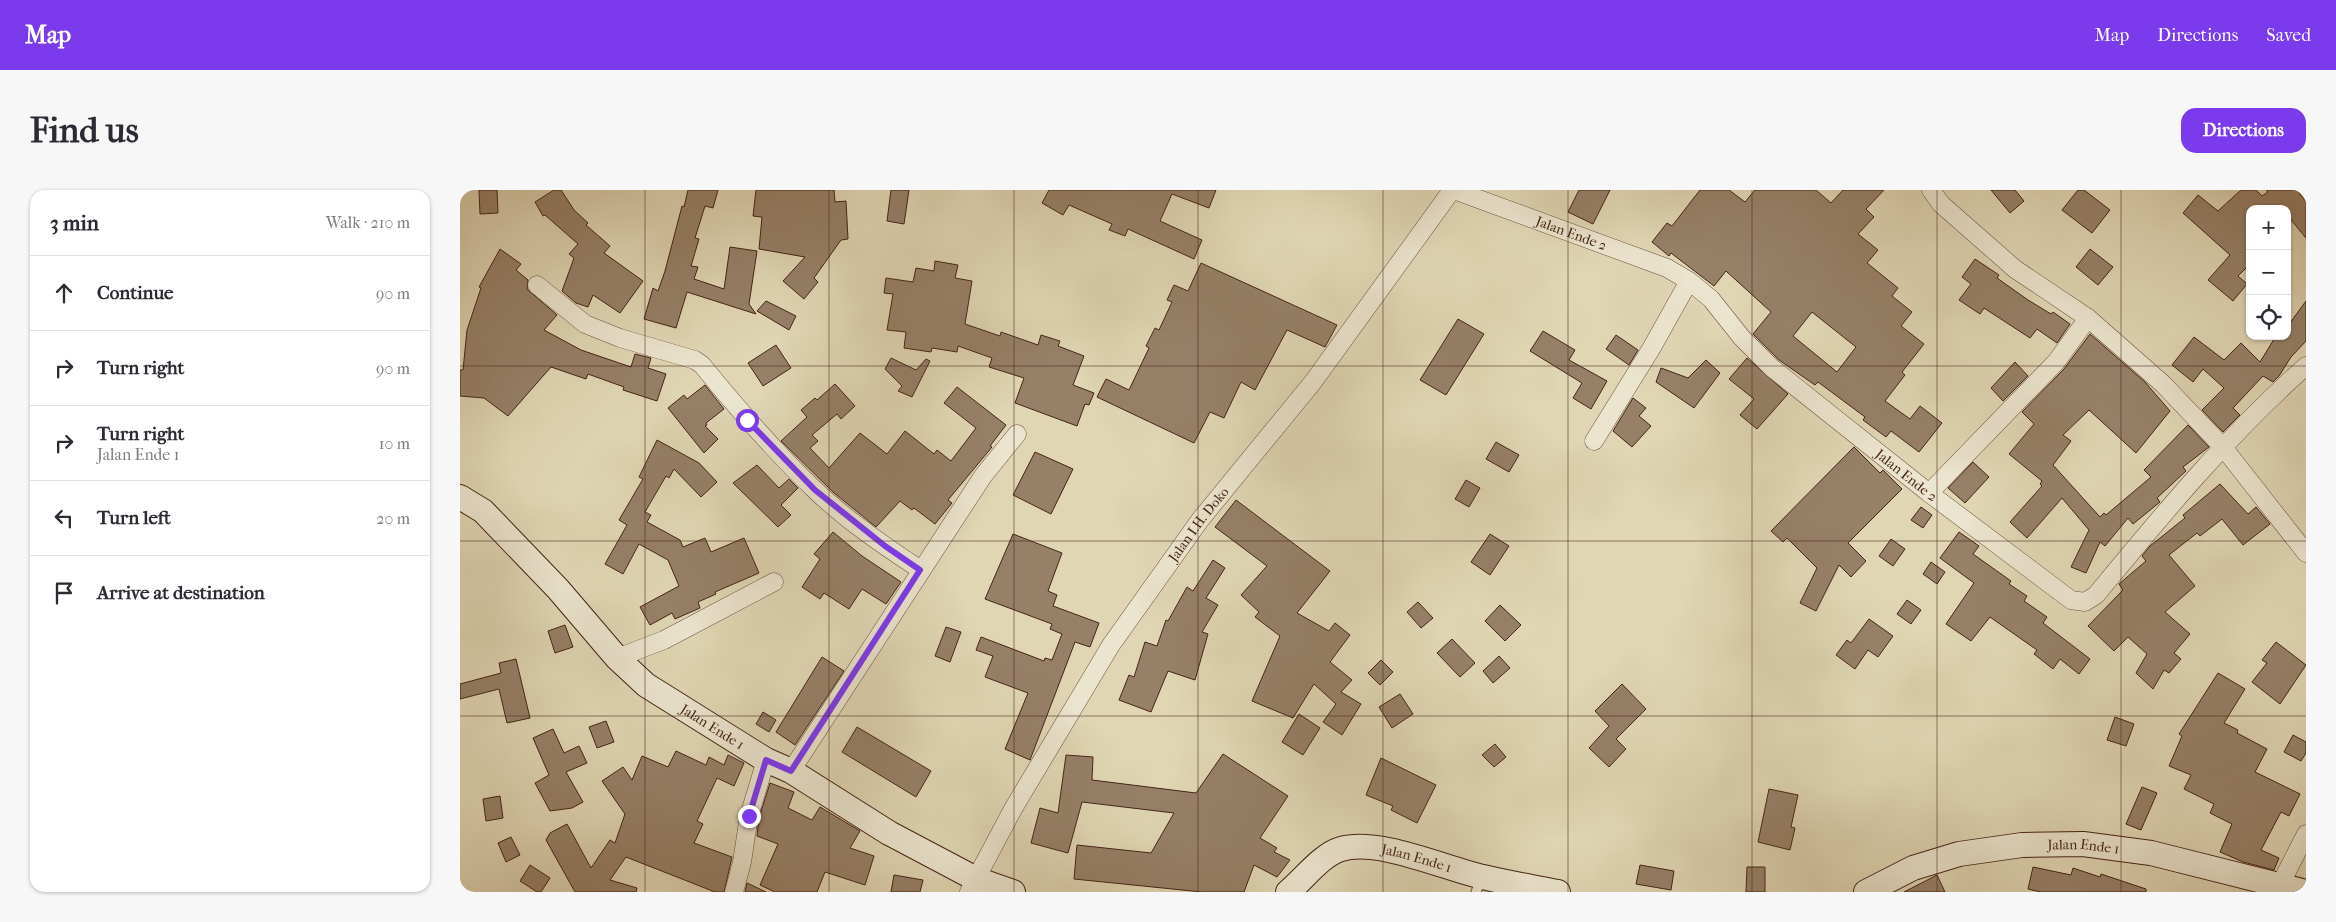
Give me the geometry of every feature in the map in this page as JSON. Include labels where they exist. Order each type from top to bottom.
[{"type":"street","points":[[1931,190],[1942,204],[2015,269],[2088,318],[2164,384],[2223,447],[2306,552]]},
{"type":"street","name":"Jalan Ende 2","points":[[1446,192],[1667,268],[1689,280],[1711,299],[1742,338],[1772,368],[1929,493],[2071,600],[2084,602],[2096,595],[2157,521],[2223,447],[2306,366]]},
{"type":"street","name":"Jalan I.H. Doko","points":[[973,886],[1013,810],[1111,645],[1200,520],[1313,382],[1446,192]]},
{"type":"street","points":[[1594,441],[1651,349],[1689,280]]},
{"type":"street","points":[[537,285],[585,324],[620,338],[695,360],[702,365],[747,420],[815,490],[885,546],[920,570]]},
{"type":"street","points":[[1929,493],[2056,362],[2088,318]]},
{"type":"street","points":[[791,771],[982,476],[1017,434]]},
{"type":"street","name":"Jalan Ende 1","points":[[460,497],[483,511],[558,589],[617,658],[646,684],[766,760],[791,771],[973,886],[1014,892]]},
{"type":"street","points":[[617,658],[664,640],[774,582]]},
{"type":"street","points":[[734,892],[742,862],[749,816],[766,760]]},
{"type":"street","points":[[2280,886],[2306,834]]},
{"type":"street","name":"Jalan Ende 1","points":[[1866,892],[1913,868],[1949,857],[2022,845],[2083,844],[2151,853],[2306,892]]},
{"type":"street","name":"Jalan Ende 1","points":[[1288,892],[1327,857],[1339,849],[1358,845],[1392,851],[1479,884],[1558,892]]},
{"type":"building","points":[[479,190],[497,190],[498,213],[480,214]]},
{"type":"building","points":[[554,190],[561,190],[574,210],[588,223],[586,225],[610,246],[604,253],[643,281],[620,313],[593,295],[588,307],[576,303],[562,291],[574,258],[569,254],[578,244],[545,215],[543,216],[535,202]]},
{"type":"building","points":[[688,190],[718,190],[713,208],[705,206],[695,238],[699,239],[691,266],[698,267],[694,279],[724,289],[730,247],[757,251],[749,304],[756,314],[687,292],[676,328],[644,319],[653,288],[658,291],[665,271]]},
{"type":"building","points":[[756,190],[834,190],[835,202],[846,201],[848,239],[841,240],[814,278],[818,282],[804,299],[783,281],[805,257],[759,249],[762,217],[753,216]]},
{"type":"building","points":[[891,190],[909,190],[904,224],[887,221]]},
{"type":"building","points":[[1049,190],[1216,190],[1209,208],[1172,194],[1160,221],[1202,240],[1194,259],[1128,229],[1125,236],[1109,230],[1112,224],[1069,205],[1063,215],[1042,203]]},
{"type":"building","points":[[1579,190],[1610,190],[1593,224],[1568,212]]},
{"type":"building","points":[[1700,190],[1729,190],[1745,202],[1755,190],[1816,190],[1831,203],[1843,190],[1884,190],[1866,209],[1874,217],[1858,234],[1878,250],[1867,263],[1898,288],[1892,296],[1912,312],[1901,326],[1924,344],[1902,372],[1905,375],[1885,401],[1910,419],[1920,406],[1942,423],[1919,452],[1891,431],[1886,437],[1863,420],[1865,417],[1818,382],[1815,385],[1779,360],[1753,334],[1771,312],[1726,271],[1714,286],[1671,253],[1669,256],[1652,242],[1667,223],[1672,226]],"holes":[[[1812,312],[1856,347],[1837,372],[1793,336]]]},
{"type":"building","points":[[1991,190],[2015,190],[2024,201],[2010,213]]},
{"type":"building","points":[[2078,190],[2084,190],[2110,210],[2092,233],[2062,210]]},
{"type":"building","points":[[2241,190],[2256,190],[2262,196],[2268,192],[2266,190],[2297,190],[2306,202],[2306,238],[2291,220],[2291,205],[2246,205],[2246,268],[2238,276],[2246,285],[2233,301],[2208,280],[2230,255],[2183,213],[2198,195],[2218,211]]},
{"type":"building","points":[[500,249],[521,264],[516,270],[528,280],[527,289],[557,315],[544,330],[581,350],[631,367],[635,354],[651,358],[648,368],[666,374],[657,401],[623,390],[624,387],[588,374],[586,379],[551,367],[508,416],[484,398],[460,396],[460,370],[463,370],[467,330],[481,288],[479,287]]},
{"type":"building","points":[[2090,249],[2113,267],[2098,285],[2076,267]]},
{"type":"building","points":[[1975,259],[1999,275],[1997,278],[2028,300],[2051,314],[2053,312],[2070,324],[2057,343],[2037,329],[2030,338],[1984,308],[1980,314],[1959,300],[1971,284],[1962,277]]},
{"type":"building","points":[[935,261],[958,265],[955,278],[972,281],[965,324],[1000,336],[1001,332],[1038,345],[1041,335],[1060,341],[1058,346],[1084,356],[1073,385],[1094,393],[1089,405],[1085,404],[1077,426],[1015,403],[1024,378],[989,367],[992,358],[958,346],[957,352],[932,348],[931,352],[904,348],[906,332],[887,330],[893,294],[884,293],[886,278],[913,282],[916,268],[934,271]]},
{"type":"building","points":[[1201,263],[1337,325],[1325,347],[1287,330],[1255,390],[1241,382],[1224,418],[1210,412],[1194,443],[1097,397],[1106,379],[1129,390],[1149,348],[1146,346],[1155,328],[1159,330],[1172,302],[1167,300],[1174,285],[1188,291]]},
{"type":"building","points":[[766,301],[796,316],[789,330],[757,311]]},
{"type":"building","points":[[2306,301],[2306,341],[2291,357],[2273,382],[2263,376],[2233,408],[2240,415],[2223,432],[2202,410],[2224,388],[2203,369],[2193,382],[2172,365],[2194,337],[2224,360],[2241,343],[2260,362],[2274,340],[2291,340],[2291,322]]},
{"type":"building","points":[[1458,319],[1484,334],[1446,395],[1420,380]]},
{"type":"building","points":[[1543,331],[1575,350],[1569,360],[1607,381],[1591,409],[1573,398],[1582,383],[1530,351]]},
{"type":"building","points":[[2090,334],[2145,382],[2170,411],[2136,453],[2089,410],[2063,435],[2071,441],[2053,465],[2100,517],[2104,513],[2106,515],[2151,477],[2144,470],[2188,425],[2209,447],[2183,467],[2186,471],[2157,498],[2160,502],[2133,524],[2128,518],[2105,546],[2100,542],[2086,573],[2071,567],[2089,530],[2062,498],[2027,538],[2010,522],[2042,486],[2040,484],[2042,481],[2009,454],[2034,424],[2022,412],[2064,369]]},
{"type":"building","points":[[1616,335],[1638,350],[1629,365],[1606,349]]},
{"type":"building","points":[[776,345],[791,368],[763,386],[748,363]]},
{"type":"building","points":[[891,358],[916,370],[926,359],[930,361],[912,397],[898,391],[902,386],[885,369]]},
{"type":"building","points":[[1747,358],[1788,394],[1757,429],[1740,415],[1754,399],[1729,379]]},
{"type":"building","points":[[1706,360],[1720,373],[1694,408],[1656,382],[1661,368],[1688,378]]},
{"type":"building","points":[[2015,362],[2028,376],[2003,401],[1991,388]]},
{"type":"building","points":[[835,384],[855,406],[841,419],[837,414],[812,435],[818,441],[810,448],[829,468],[860,433],[887,454],[905,431],[934,454],[937,450],[951,461],[976,428],[944,403],[957,387],[1006,425],[990,446],[992,447],[948,500],[952,503],[935,524],[914,508],[912,510],[900,501],[876,527],[833,492],[781,441],[807,417],[801,410],[815,398],[817,400]]},
{"type":"building","points":[[705,385],[724,409],[706,423],[707,425],[705,426],[718,439],[704,453],[668,408],[684,395],[687,399]]},
{"type":"building","points":[[1633,398],[1646,408],[1639,416],[1651,426],[1632,447],[1613,431]]},
{"type":"building","points":[[657,440],[699,463],[717,482],[701,497],[674,469],[669,478],[666,476],[645,512],[651,515],[647,522],[680,540],[683,547],[705,538],[711,552],[744,538],[759,573],[715,592],[716,594],[698,602],[700,608],[675,619],[672,613],[650,625],[640,607],[679,586],[668,560],[639,544],[623,574],[605,564],[627,525],[619,520],[643,479],[639,477]]},
{"type":"building","points":[[1496,442],[1519,455],[1509,472],[1486,459]]},
{"type":"building","points":[[1854,447],[1880,473],[1883,470],[1902,489],[1848,543],[1866,561],[1851,577],[1839,565],[1816,611],[1800,603],[1817,568],[1787,538],[1783,542],[1771,531]]},
{"type":"building","points":[[1035,452],[1073,469],[1051,514],[1013,495]]},
{"type":"building","points":[[1973,462],[1989,477],[1965,503],[1948,488]]},
{"type":"building","points":[[757,465],[779,488],[789,479],[798,488],[781,505],[791,515],[778,527],[733,483]]},
{"type":"building","points":[[1466,480],[1480,488],[1469,507],[1455,499]]},
{"type":"building","points":[[2220,484],[2248,514],[2256,507],[2270,524],[2243,545],[2222,519],[2200,536],[2197,533],[2169,555],[2195,586],[2165,612],[2190,634],[2174,653],[2181,659],[2169,673],[2164,670],[2153,689],[2136,673],[2147,654],[2128,637],[2114,651],[2088,626],[2123,590],[2119,584],[2146,561],[2142,556],[2150,546],[2185,518],[2183,515]]},
{"type":"building","points":[[1236,500],[1330,571],[1297,613],[1329,631],[1335,623],[1350,635],[1330,662],[1352,680],[1341,692],[1361,704],[1342,735],[1323,722],[1336,704],[1314,684],[1293,718],[1252,701],[1280,636],[1255,617],[1259,612],[1241,595],[1267,566],[1215,527]]},
{"type":"building","points":[[1921,507],[1932,515],[1923,528],[1911,520]]},
{"type":"building","points":[[833,532],[862,556],[901,582],[886,604],[862,589],[849,609],[824,593],[820,599],[802,587],[820,559],[814,554]]},
{"type":"building","points":[[1959,532],[1979,546],[1973,554],[2011,581],[2009,584],[2027,596],[2024,601],[2047,617],[2043,623],[2090,659],[2079,674],[2060,659],[2053,669],[2034,654],[2037,650],[1990,617],[1971,641],[1946,624],[1974,583],[1940,558]]},
{"type":"building","points":[[1013,534],[1062,553],[1048,591],[1057,595],[1053,606],[1099,623],[1090,647],[1075,642],[1030,760],[1005,749],[1028,693],[985,677],[993,656],[976,650],[981,637],[1044,661],[1045,658],[1052,660],[1062,634],[1050,629],[1052,624],[985,599]]},
{"type":"building","points":[[1490,534],[1509,546],[1490,575],[1471,562]]},
{"type":"building","points":[[1891,539],[1905,549],[1893,566],[1879,556]]},
{"type":"building","points":[[1213,560],[1225,568],[1206,598],[1218,605],[1202,632],[1208,634],[1195,680],[1168,671],[1151,712],[1119,700],[1129,675],[1134,677],[1145,642],[1157,646],[1166,620],[1168,621],[1187,587],[1193,591]]},
{"type":"building","points":[[1931,562],[1945,572],[1937,584],[1923,574]]},
{"type":"building","points":[[1907,600],[1921,610],[1911,624],[1897,614]]},
{"type":"building","points":[[1418,602],[1433,618],[1421,628],[1407,612]]},
{"type":"building","points":[[1500,605],[1521,625],[1505,641],[1485,621]]},
{"type":"building","points":[[1869,619],[1893,636],[1878,657],[1868,650],[1855,669],[1836,655],[1847,640],[1851,643]]},
{"type":"building","points":[[565,625],[573,647],[555,653],[548,631]]},
{"type":"building","points":[[946,627],[961,632],[950,662],[935,656]]},
{"type":"building","points":[[1452,639],[1475,663],[1460,677],[1437,653]]},
{"type":"building","points":[[2276,642],[2306,665],[2280,704],[2252,682],[2267,663],[2262,660]]},
{"type":"building","points":[[1499,656],[1510,668],[1493,683],[1483,671]]},
{"type":"building","points":[[822,657],[844,671],[795,745],[776,732]]},
{"type":"building","points":[[516,659],[530,718],[507,723],[499,689],[460,699],[460,684],[501,673],[499,663]]},
{"type":"building","points":[[1381,660],[1393,672],[1380,685],[1368,673]]},
{"type":"building","points":[[2218,673],[2245,689],[2224,723],[2238,730],[2237,733],[2267,749],[2255,772],[2300,794],[2289,816],[2281,812],[2261,850],[2279,858],[2274,870],[2243,862],[2220,852],[2232,824],[2210,813],[2214,804],[2184,789],[2191,775],[2169,766],[2182,736],[2179,734]]},
{"type":"building","points":[[1622,684],[1646,709],[1616,739],[1626,749],[1609,767],[1589,748],[1609,726],[1595,711]]},
{"type":"building","points":[[1400,694],[1413,714],[1392,728],[1379,707]]},
{"type":"building","points":[[763,712],[776,720],[769,732],[756,724]]},
{"type":"building","points":[[1299,714],[1320,728],[1303,755],[1282,742]]},
{"type":"building","points":[[2115,717],[2134,724],[2126,746],[2107,740]]},
{"type":"building","points":[[606,721],[614,742],[597,748],[589,727]]},
{"type":"building","points":[[857,727],[931,771],[916,797],[842,752]]},
{"type":"building","points":[[553,729],[564,753],[579,746],[587,763],[566,772],[583,802],[572,808],[550,811],[535,783],[549,775],[533,738]]},
{"type":"building","points":[[2293,735],[2306,742],[2306,753],[2301,761],[2284,752]]},
{"type":"building","points":[[1495,744],[1506,757],[1494,767],[1482,755]]},
{"type":"building","points":[[676,751],[706,765],[709,757],[724,765],[728,755],[744,763],[734,786],[717,778],[697,821],[703,824],[694,843],[732,857],[724,892],[715,892],[626,857],[610,880],[637,888],[636,892],[575,892],[546,840],[550,833],[567,824],[591,868],[610,840],[615,843],[625,814],[602,781],[623,767],[632,780],[642,756],[668,767]]},
{"type":"building","points":[[1223,754],[1288,796],[1260,838],[1277,848],[1274,852],[1290,860],[1277,877],[1254,865],[1244,892],[1202,892],[1074,879],[1077,845],[1151,853],[1174,813],[1082,802],[1068,853],[1031,843],[1040,808],[1058,813],[1066,755],[1093,757],[1092,780],[1196,793]]},
{"type":"building","points":[[1381,758],[1436,785],[1417,823],[1391,810],[1393,806],[1366,795]]},
{"type":"building","points":[[770,783],[794,792],[788,808],[812,820],[820,807],[860,831],[850,848],[874,856],[865,885],[825,872],[817,892],[775,892],[760,885],[778,844],[757,836],[759,818]]},
{"type":"building","points":[[2142,787],[2157,793],[2141,830],[2126,824]]},
{"type":"building","points":[[1769,789],[1798,795],[1791,827],[1795,828],[1790,850],[1758,842]]},
{"type":"building","points":[[500,796],[503,818],[486,821],[483,799]]},
{"type":"building","points":[[511,837],[520,855],[506,862],[498,843]]},
{"type":"building","points":[[530,865],[550,878],[541,892],[537,892],[520,881]]},
{"type":"building","points":[[1640,865],[1674,871],[1671,890],[1636,884]]},
{"type":"building","points":[[1747,867],[1765,867],[1765,892],[1746,892]]},
{"type":"building","points":[[2033,867],[2071,875],[2073,868],[2100,877],[2101,874],[2146,889],[2146,892],[2041,892],[2028,889]]},
{"type":"building","points":[[894,875],[923,880],[920,892],[891,892]]},
{"type":"building","points":[[1937,875],[1945,892],[1904,892]]},
{"type":"building","points":[[747,883],[766,892],[745,892]]},
{"type":"route","points":[[747,420],[815,490],[885,546],[920,570],[791,771],[766,760],[749,816]]}]
